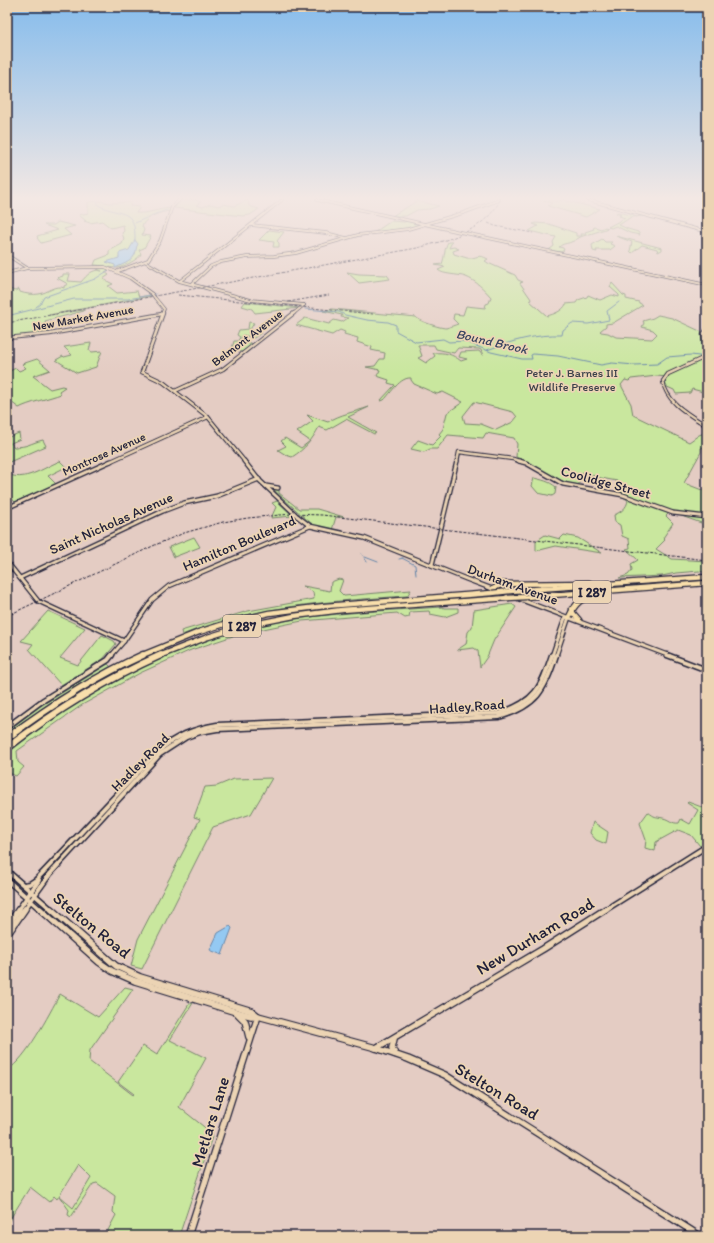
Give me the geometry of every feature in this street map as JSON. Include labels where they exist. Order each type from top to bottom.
[{"type":"highway","name":"I 287","points":[[7,738],[62,699],[112,670],[165,645],[214,627],[260,615],[314,606],[493,591],[707,577]]},
{"type":"highway","points":[[493,591],[502,584],[607,582],[615,584]]},
{"type":"highway","name":"I 287","points":[[7,748],[59,710],[112,678],[172,650],[226,631],[268,620],[316,613],[707,583]]},
{"type":"highway","points":[[569,617],[572,609],[578,601],[588,596],[656,589],[659,587]]},
{"type":"highway","points":[[572,609],[573,613],[579,620]]},
{"type":"street","points":[[12,258],[27,268]]},
{"type":"street","points":[[118,271],[146,262],[149,258]]},
{"type":"street","points":[[180,281],[209,258]]},
{"type":"street","points":[[146,262],[180,281],[192,284],[210,267],[221,262],[242,258]]},
{"type":"street","points":[[586,258],[682,278],[707,285]]},
{"type":"street","points":[[7,273],[27,268],[100,266],[112,268],[148,290],[164,308],[142,372],[139,374]]},
{"type":"street","name":"Belmont Avenue","points":[[175,391],[222,369],[304,305],[251,300],[192,284]]},
{"type":"street","name":"New Market Avenue","points":[[7,338],[50,334],[162,314]]},
{"type":"street","points":[[707,329],[704,331],[703,338],[706,354],[704,358],[698,362],[672,371],[665,376],[663,381],[664,389],[668,396],[679,407],[707,426]]},
{"type":"street","name":"Hamilton Boulevard","points":[[142,372],[163,382],[208,417],[259,480],[297,516],[310,526]]},
{"type":"street","points":[[179,394],[182,388]]},
{"type":"street","name":"Montrose Avenue","points":[[7,508],[208,417]]},
{"type":"street","name":"Coolidge Street","points":[[434,557],[459,452],[509,458],[526,463],[563,484],[623,495],[680,514],[707,517]]},
{"type":"street","name":"Saint Nicholas Avenue","points":[[20,578],[169,508],[216,496],[259,480]]},
{"type":"street","points":[[266,486],[278,488]]},
{"type":"street","points":[[297,516],[304,526],[300,530]]},
{"type":"street","name":"Hamilton Boulevard","points":[[7,727],[42,702],[101,665],[113,654],[124,640],[152,600],[169,586],[310,526]]},
{"type":"street","name":"Durham Avenue","points":[[310,526],[364,538],[493,591],[579,620],[707,670]]},
{"type":"street","points":[[423,562],[434,557]]},
{"type":"street","points":[[432,565],[434,557]]},
{"type":"street","points":[[7,562],[36,599],[41,603],[124,640]]},
{"type":"street","points":[[557,612],[561,618],[562,625]]},
{"type":"street","name":"Hadley Road","points":[[24,885],[33,883],[48,868],[166,743],[189,730],[217,727],[500,713],[523,704],[538,690],[543,681],[562,625],[565,618],[569,617]]},
{"type":"street","name":"Hadley Road","points":[[32,893],[160,754],[170,745],[191,733],[217,727],[499,717],[516,712],[534,701],[546,685],[569,617]]},
{"type":"street","name":"New Durham Road","points":[[376,1048],[615,904],[707,846]]},
{"type":"street","name":"Hadley Road","points":[[28,899],[48,868]]},
{"type":"street","name":"Stelton Road","points":[[7,871],[110,961],[122,969],[140,977],[252,1011],[258,1016]]},
{"type":"street","name":"Stelton Road","points":[[7,880],[99,962],[112,971],[135,981],[236,1012],[251,1016],[258,1016],[376,1048],[395,1054],[445,1075],[700,1236]]},
{"type":"street","points":[[7,926],[28,899]]},
{"type":"street","points":[[7,935],[28,899]]},
{"type":"street","points":[[236,1012],[243,1017],[247,1024],[249,1040]]},
{"type":"street","name":"Metlars Lane","points":[[188,1236],[249,1040],[258,1016]]},
{"type":"street","points":[[395,1037],[392,1048],[395,1054]]},
{"type":"green space","points":[[101,258],[138,258],[123,267],[117,268],[94,265],[96,260]]},
{"type":"green space","name":"Peter J. Barnes III Wildlife Preserve","points":[[444,258],[486,258],[488,259],[485,261],[488,263],[515,275],[518,280],[523,282],[520,283],[531,299],[530,301],[547,316],[561,310],[566,304],[576,303],[578,300],[587,297],[588,295],[600,300],[612,295],[619,297],[619,295],[610,287],[612,283],[623,295],[626,296],[626,299],[639,302],[643,305],[613,323],[606,324],[606,326],[600,331],[616,337],[652,339],[657,334],[653,330],[642,327],[644,323],[643,321],[658,315],[672,318],[702,332],[702,345],[707,345],[707,393],[692,389],[690,393],[676,394],[674,390],[665,386],[666,377],[657,376],[631,379],[629,381],[625,380],[621,385],[631,404],[633,415],[689,442],[699,435],[707,432],[707,447],[701,448],[701,452],[684,483],[707,492],[707,516],[702,516],[707,525],[670,512],[666,516],[673,523],[663,538],[665,540],[656,549],[672,559],[707,561],[707,573],[699,571],[662,576],[619,578],[628,575],[632,570],[631,564],[638,560],[626,549],[630,548],[629,539],[622,536],[620,525],[615,522],[614,515],[623,509],[628,500],[617,494],[617,481],[583,472],[579,478],[579,485],[562,481],[516,457],[517,444],[514,438],[486,433],[483,438],[448,435],[437,449],[430,449],[424,452],[411,449],[418,440],[432,445],[441,436],[439,434],[443,429],[447,413],[463,402],[443,392],[437,394],[414,384],[411,378],[403,380],[384,400],[380,401],[395,385],[388,383],[389,380],[377,376],[380,370],[366,367],[375,366],[380,359],[384,359],[385,353],[371,350],[372,347],[357,342],[358,338],[344,334],[345,332],[340,330],[332,335],[296,325],[305,318],[329,324],[334,320],[342,322],[348,318],[341,317],[342,315],[323,311],[332,309],[416,317],[434,326],[443,328],[458,324],[453,319],[454,314],[463,315],[466,306],[485,308],[491,297],[470,279],[463,276],[440,272],[438,270],[445,267],[435,265],[442,264]],"holes":[[[418,345],[434,345],[436,349],[454,353],[458,348],[479,349],[481,350],[483,356],[479,351],[461,352],[459,357],[467,359],[461,361],[448,354],[433,353],[435,356],[426,363],[418,358],[422,356]],[[474,402],[513,412],[517,417],[513,422],[496,430],[481,424],[465,423],[463,416]]]},
{"type":"green space","points":[[100,267],[111,269],[105,272],[109,275],[103,279],[113,284],[108,286],[117,293],[137,291],[139,297],[151,296],[49,315],[84,310],[45,321],[49,334],[7,338],[7,288],[15,291],[19,289],[20,292],[27,294],[39,294],[58,287],[64,288],[64,286],[68,284],[57,278],[63,276],[63,274],[70,274],[68,281],[81,282],[93,271],[102,271],[97,269]]},
{"type":"green space","points":[[347,272],[387,275],[390,279],[359,283]]},
{"type":"green space","points":[[245,302],[300,308],[255,313],[252,309],[242,306]]},
{"type":"green space","points":[[249,322],[254,323],[248,333],[251,334],[255,331],[261,333],[254,338],[243,335],[240,340],[253,344],[242,352],[232,349],[234,341],[238,341],[240,337],[237,335],[239,330],[248,329]]},
{"type":"green space","points":[[91,343],[89,350],[92,352],[102,351],[96,367],[77,373],[56,360],[63,356],[72,355],[64,347]]},
{"type":"green space","points":[[37,359],[50,370],[33,376],[50,389],[62,386],[65,387],[59,391],[61,394],[19,408],[7,399],[7,372],[16,368],[19,371],[26,368],[22,364]]},
{"type":"green space","points":[[369,407],[348,417],[376,433],[374,434],[346,419],[327,430],[319,427],[314,436],[308,444],[292,457],[278,450],[286,446],[281,441],[285,438],[301,448],[310,441],[297,432],[313,421],[307,415],[328,422],[343,415]]},
{"type":"green space","points":[[19,433],[20,439],[11,443],[14,447],[26,446],[43,440],[46,446],[7,463],[7,434],[9,437]]},
{"type":"green space","points":[[60,461],[66,467],[48,476],[56,484],[15,502],[7,493],[7,483],[10,482],[7,480],[7,473],[13,476],[26,476]]},
{"type":"green space","points":[[534,478],[545,481],[556,487],[555,494],[552,496],[538,493],[532,486]]},
{"type":"green space","points":[[279,488],[279,493],[299,509],[317,509],[344,517],[336,517],[332,530],[315,526],[274,490]]},
{"type":"green space","points":[[277,501],[293,516],[271,518],[276,507],[272,503]]},
{"type":"green space","points":[[545,535],[560,539],[564,535],[578,538],[602,553],[556,546],[536,551],[536,541]]},
{"type":"green space","points":[[194,537],[200,547],[174,557],[169,547]]},
{"type":"green space","points":[[339,579],[343,580],[339,591],[344,596],[411,590],[407,596],[321,603],[264,611],[236,617],[182,635],[181,631],[248,611],[314,599],[313,592],[303,586],[330,591],[331,582]]},
{"type":"green space","points":[[512,604],[516,607],[494,640],[487,657],[480,667],[478,651],[474,648],[457,650],[466,644],[468,632],[472,627],[474,610]]},
{"type":"green space","points":[[442,607],[458,608],[458,612],[445,617],[430,614],[429,611],[410,612],[409,617],[405,618],[397,613],[302,621],[239,634],[191,650],[140,673],[82,705],[17,751],[18,762],[24,767],[16,776],[7,772],[7,754],[36,731],[99,690],[166,656],[237,632],[294,619],[358,612]]},
{"type":"green space","points":[[48,611],[85,628],[60,658],[78,665],[102,635],[114,641],[116,644],[103,659],[61,685],[29,649],[33,644],[21,641]]},
{"type":"green space","points":[[108,664],[111,667],[57,698],[7,733],[7,731],[39,707]]},
{"type":"green space","points":[[272,778],[251,814],[213,827],[142,969],[131,966],[138,939],[200,819],[194,817],[205,787],[217,786],[234,779]]},
{"type":"green space","points":[[688,802],[707,809],[707,842],[700,846],[691,835],[678,830],[656,842],[655,851],[645,848],[646,840],[640,823],[648,812],[654,816],[674,823],[679,823],[681,819],[690,824],[698,810],[687,803]]},
{"type":"green space","points":[[593,822],[608,832],[606,844],[596,840],[590,833]]},
{"type":"green space","points":[[125,987],[133,989],[90,1050],[89,1061],[133,1095],[134,1094],[118,1082],[143,1046],[157,1055],[189,1004],[193,1003],[170,1040],[206,1058],[179,1107],[213,1134],[179,1236],[105,1236],[116,1215],[113,1212],[115,1196],[97,1183],[93,1184],[71,1217],[68,1215],[69,1210],[59,1196],[57,1199],[54,1196],[49,1202],[30,1187],[7,1224],[7,1070],[22,1057],[29,1047],[60,994],[98,1017]],"holes":[[[78,1165],[91,1178],[73,1208],[59,1196]]]},
{"type":"water","points":[[119,258],[133,258],[115,268],[115,265],[106,262]]},
{"type":"water","points":[[230,926],[232,928],[222,955],[210,950],[218,933]]},
{"type":"waterway","points":[[36,307],[40,304],[44,297],[95,279],[109,270]]},
{"type":"waterway","name":"Bound Brook","points":[[7,316],[74,299],[128,299],[156,294]]},
{"type":"waterway","points":[[487,350],[524,339],[562,335],[563,330],[572,323],[588,324],[609,320],[607,311],[619,302]]},
{"type":"waterway","name":"Bound Brook","points":[[305,309],[339,312],[345,315],[367,320],[388,322],[396,325],[396,331],[416,342],[443,339],[449,342],[464,341],[491,352],[522,359],[532,359],[531,355],[533,354],[558,356],[601,365],[612,363],[634,365],[657,364],[667,357],[691,355],[707,357]]},
{"type":"waterway","points":[[362,554],[367,562]]},
{"type":"waterway","points":[[365,557],[378,562]]},
{"type":"waterway","points":[[402,558],[415,565],[416,575]]},
{"type":"railway","points":[[7,323],[362,258]]},
{"type":"railway","points":[[178,295],[373,314]]},
{"type":"railway","points":[[288,302],[329,295]]},
{"type":"railway","points":[[7,616],[155,545],[184,533],[223,522],[291,514],[322,515],[707,560]]}]
